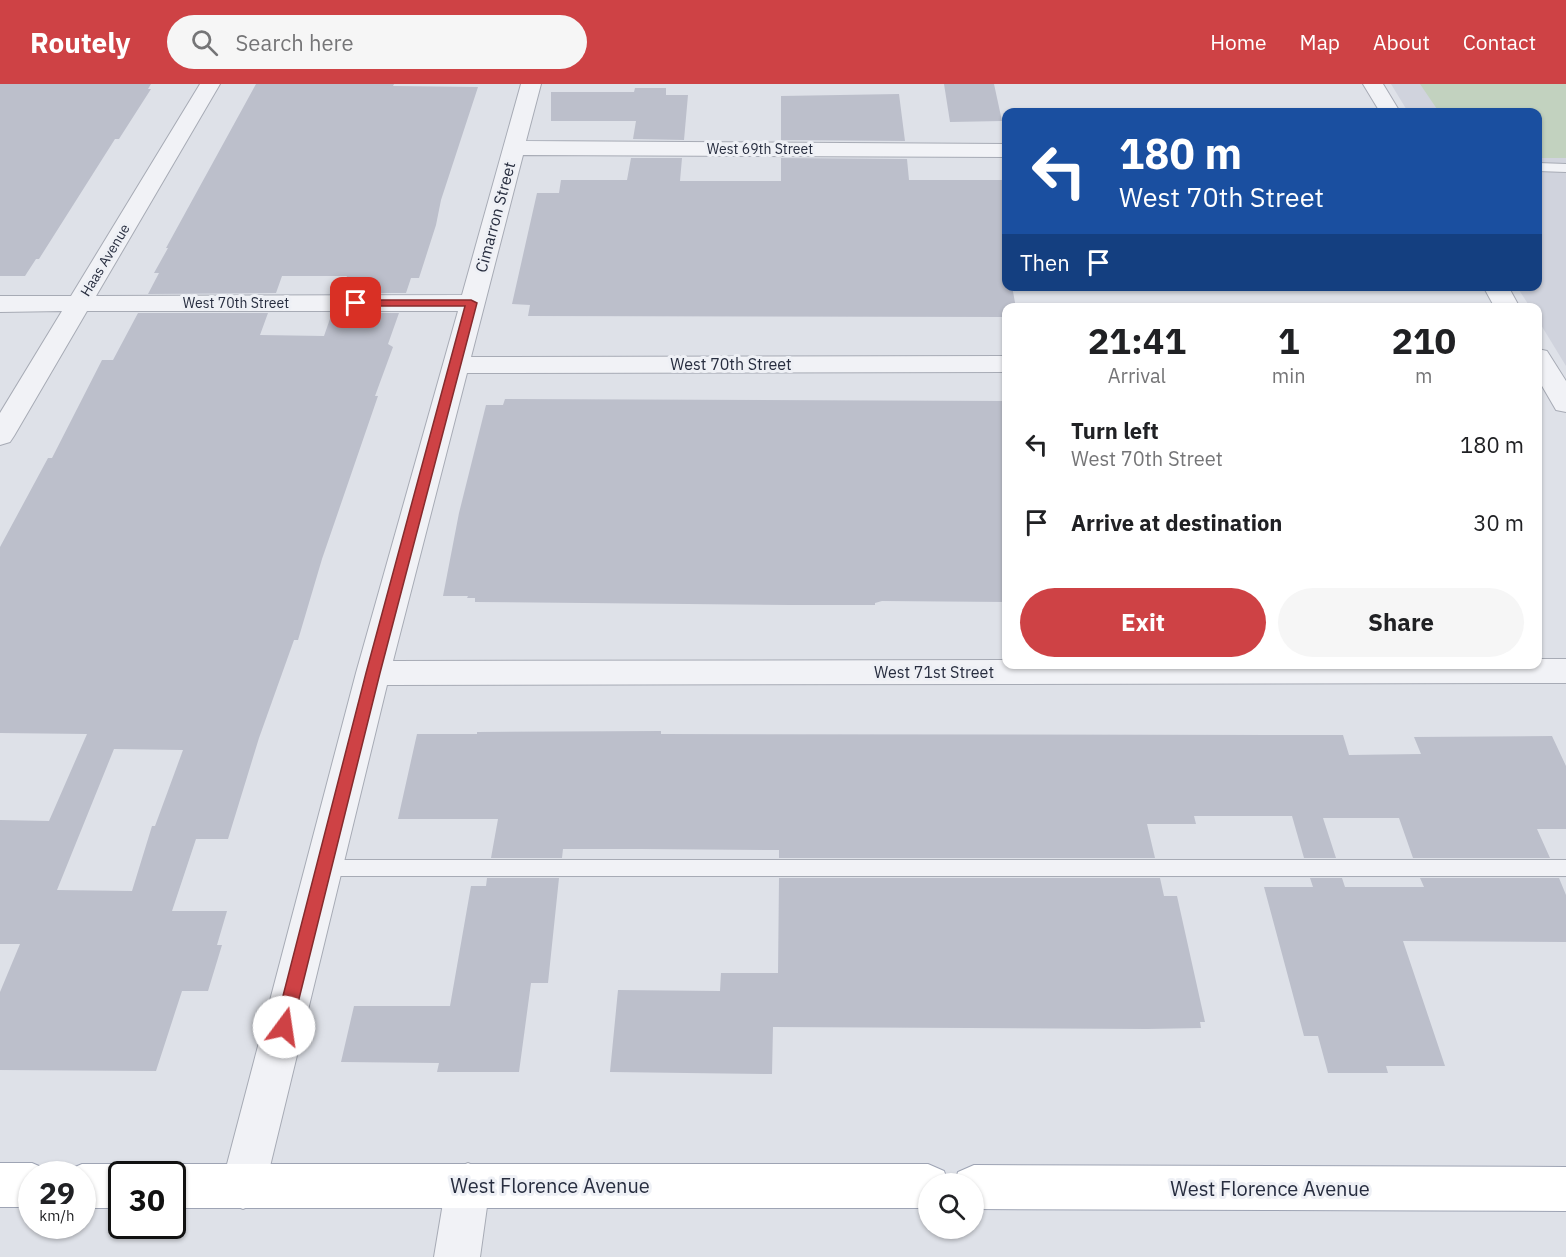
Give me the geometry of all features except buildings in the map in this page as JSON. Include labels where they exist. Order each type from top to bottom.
[{"type":"main road","points":[[0,1185],[18,1185]]},
{"type":"main road","name":"West Florence Avenue","points":[[186,1186],[918,1186]]},
{"type":"main road","name":"West Florence Avenue","points":[[984,1187],[1566,1189]]},
{"type":"street","name":"Haas Avenue","points":[[0,436],[210,84]]},
{"type":"street","name":"Cimarron Street","points":[[243,1187],[373,673],[531,84]]},
{"type":"street","points":[[1373,84],[1388,108]]},
{"type":"street","name":"West 69th Street","points":[[514,148],[1002,150]]},
{"type":"street","name":"West 70th Street","points":[[0,304],[471,303]]},
{"type":"street","name":"West 70th Street","points":[[455,365],[1002,364]]},
{"type":"street","points":[[1542,366],[1566,404]]},
{"type":"street","name":"West 71st Street","points":[[373,673],[1566,671]]},
{"type":"street","points":[[457,1257],[468,1185]]},
{"type":"lane","points":[[1542,167],[1566,168]]},
{"type":"lane","points":[[324,868],[1566,868]]},
{"type":"shaded area","points":[[1391,84],[1566,84],[1566,366],[1542,327],[1542,303],[1527,303],[1520,291],[1542,291],[1542,108],[1406,108]]},
{"type":"green space","points":[[1420,84],[1566,84],[1566,158],[1542,158],[1542,108],[1436,108]]},
{"type":"route","points":[[284,1027],[373,673],[471,303],[356,303]]}]
